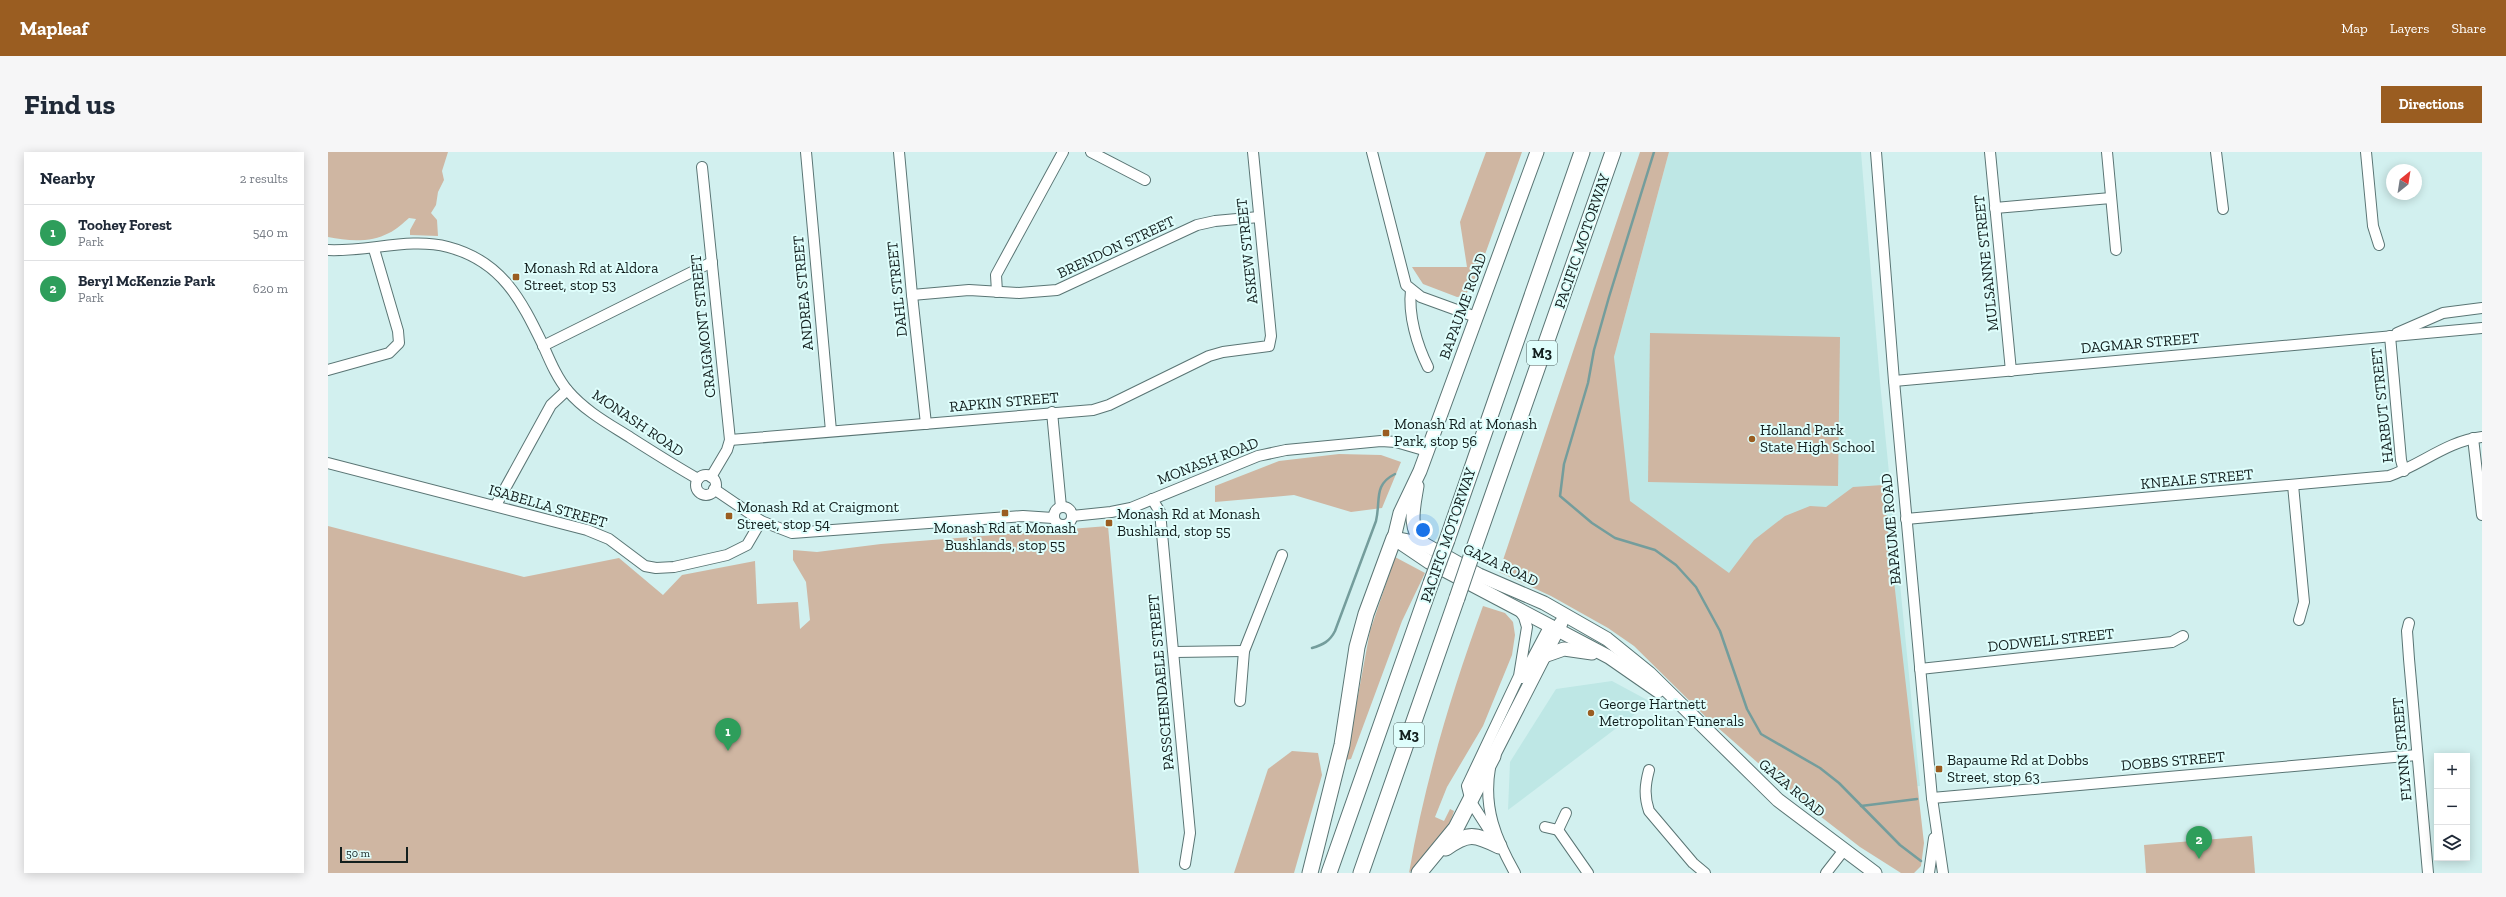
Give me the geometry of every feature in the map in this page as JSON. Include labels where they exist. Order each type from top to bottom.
[{"type":"highway","name":"PACIFIC MOTORWAY","points":[[1329,873],[1582,152]]},
{"type":"highway","name":"PACIFIC MOTORWAY","points":[[1361,873],[1613,152]]},
{"type":"highway","points":[[1310,873],[1342,745],[1357,647],[1366,614],[1394,538]]},
{"type":"highway","points":[[1419,873],[1437,854],[1456,828],[1471,802],[1493,756]]},
{"type":"highway","points":[[1437,854],[1467,836],[1482,837],[1501,849]]},
{"type":"main road","name":"BAPAUME ROAD","points":[[1394,538],[1400,513],[1420,472],[1537,152]]},
{"type":"main road","name":"BAPAUME ROAD","points":[[1420,472],[1413,521],[1415,533],[1424,544]]},
{"type":"main road","name":"GAZA ROAD","points":[[1394,538],[1424,544],[1479,575],[1563,613],[1626,652],[1778,800],[1876,873]]},
{"type":"main road","name":"GAZA ROAD","points":[[1394,538],[1424,559],[1609,657],[1694,719]]},
{"type":"main road","points":[[1493,756],[1544,656],[1554,628],[1563,613]]},
{"type":"main road","points":[[1544,656],[1556,650],[1574,649],[1609,657]]},
{"type":"street","name":"ANDREA STREET","points":[[806,152],[831,431]]},
{"type":"street","name":"DAHL STREET","points":[[899,152],[926,424]]},
{"type":"street","points":[[997,292],[996,275],[1063,152]]},
{"type":"street","points":[[1091,152],[1145,180]]},
{"type":"street","name":"ASKEW STREET","points":[[1253,152],[1271,336],[1269,346]]},
{"type":"street","points":[[1372,152],[1404,283],[1411,290],[1427,299],[1476,317]]},
{"type":"street","name":"BAPAUME ROAD","points":[[1876,152],[1906,519],[1935,830],[1943,873]]},
{"type":"street","name":"MULSANNE STREET","points":[[1990,152],[2011,371]]},
{"type":"street","points":[[2107,152],[2116,250]]},
{"type":"street","points":[[2216,152],[2222,209]]},
{"type":"street","points":[[2366,152],[2373,223],[2380,245]]},
{"type":"street","name":"CRAIGMONT STREET","points":[[702,167],[730,440],[727,450],[711,477]]},
{"type":"street","points":[[1995,208],[2111,198]]},
{"type":"street","name":"BRENDON STREET","points":[[912,295],[969,290],[997,292],[1057,290],[1197,225],[1215,221],[1259,217]]},
{"type":"street","name":"MONASH ROAD","points":[[328,250],[353,252],[427,243],[450,247],[481,261],[496,271],[512,287],[554,369],[567,390],[601,419],[698,479]]},
{"type":"street","points":[[328,370],[389,354],[399,343],[398,331],[374,249]]},
{"type":"street","points":[[543,346],[712,262]]},
{"type":"street","points":[[1411,290],[1410,304],[1419,348],[1428,367]]},
{"type":"street","name":"DAGMAR STREET","points":[[2390,336],[2443,313],[2482,308]]},
{"type":"street","name":"DAGMAR STREET","points":[[1894,381],[2482,328]]},
{"type":"street","name":"HARBUT STREET","points":[[2390,336],[2400,460],[2404,471]]},
{"type":"street","name":"RAPKIN STREET","points":[[730,440],[1052,412],[1093,410],[1109,405],[1209,356],[1223,352],[1269,346]]},
{"type":"street","points":[[496,505],[551,405],[567,390]]},
{"type":"street","points":[[1052,412],[1061,507]]},
{"type":"street","points":[[2478,438],[2482,515]]},
{"type":"street","name":"KNEALE STREET","points":[[1906,519],[2389,476],[2404,471],[2451,445],[2478,438]]},
{"type":"street","name":"MONASH ROAD","points":[[714,489],[761,521],[792,533],[809,533],[1023,516],[1053,518],[1057,524],[1064,526],[1070,522],[1072,516],[1111,512],[1152,499],[1244,460],[1271,452],[1381,441],[1396,442],[1427,451]]},
{"type":"street","name":"ISABELLA STREET","points":[[328,463],[496,505],[587,530],[609,539],[645,566],[656,568],[727,555],[748,545],[761,521]]},
{"type":"street","points":[[704,475],[711,477],[715,482],[714,489],[708,494],[700,493],[696,486],[698,479],[704,475]]},
{"type":"street","points":[[2293,485],[2304,602],[2299,620]]},
{"type":"street","name":"PASSCHENDAELE STREET","points":[[1152,499],[1160,512],[1175,652],[1190,833],[1184,864]]},
{"type":"street","points":[[1053,518],[1055,510],[1061,507],[1069,509],[1072,516]]},
{"type":"street","points":[[1240,701],[1244,651],[1282,555]]},
{"type":"street","points":[[1510,699],[1520,670],[1527,629],[1524,617],[1514,606]]},
{"type":"street","name":"FLYNN STREET","points":[[2409,622],[2407,631],[2408,659],[2428,873]]},
{"type":"street","points":[[1515,873],[1471,802],[1467,791],[1469,779],[1510,699],[1554,628]]},
{"type":"street","name":"DODWELL STREET","points":[[1920,669],[2172,642],[2183,636]]},
{"type":"street","points":[[1175,652],[1244,651]]},
{"type":"street","name":"DOBBS STREET","points":[[1932,798],[2417,755]]},
{"type":"street","points":[[1493,756],[1488,783],[1488,803],[1491,822],[1501,849]]},
{"type":"street","points":[[1649,770],[1645,785],[1645,800],[1649,811],[1693,863],[1705,873]]},
{"type":"street","points":[[1558,830],[1566,813]]},
{"type":"street","points":[[1545,827],[1558,830],[1588,873]]},
{"type":"street","name":"BAPAUME ROAD","points":[[1929,873],[1935,830]]},
{"type":"street","points":[[1826,873],[1844,850]]},
{"type":"shaded area","points":[[328,152],[448,152],[442,171],[444,180],[438,192],[436,205],[431,213],[437,220],[438,236],[410,235],[410,230],[416,219],[409,218],[392,232],[367,240],[351,240],[328,237]]},
{"type":"shaded area","points":[[1486,152],[1522,152],[1479,271],[1465,296],[1457,297],[1423,284],[1412,267],[1467,267],[1460,222]]},
{"type":"shaded area","points":[[1640,152],[1669,152],[1614,357],[1630,501],[1729,573],[1754,540],[1785,516],[1810,506],[1826,507],[1853,487],[1883,485],[1924,843],[1921,866],[1914,873],[1901,873],[1860,847],[1807,806],[1708,719],[1634,646],[1608,628],[1551,596],[1499,572]]},
{"type":"shaded area","name":"Holland Park State High School","points":[[1669,152],[1861,152],[1880,382],[1920,786],[1802,793],[1622,496],[1614,357]]},
{"type":"shaded area","points":[[1650,333],[1840,337],[1838,486],[1648,482]]},
{"type":"shaded area","points":[[1339,454],[1381,455],[1401,462],[1382,508],[1351,512],[1294,495],[1215,502],[1215,486],[1279,461]]},
{"type":"shaded area","points":[[328,526],[524,577],[619,558],[663,595],[682,575],[755,561],[757,604],[798,602],[800,629],[810,620],[806,582],[793,560],[793,550],[817,552],[881,544],[1108,526],[1139,873],[328,873]]},
{"type":"shaded area","points":[[1395,557],[1425,573],[1402,621],[1351,759],[1346,760],[1370,631]]},
{"type":"shaded area","points":[[1483,606],[1505,613],[1513,622],[1515,635],[1512,655],[1483,726],[1447,787],[1435,817],[1444,821],[1450,809],[1454,811],[1447,829],[1436,845],[1409,873],[1415,839],[1440,738],[1460,672]]},
{"type":"shaded area","points":[[1612,681],[1651,702],[1508,810],[1510,762],[1556,689]]},
{"type":"shaded area","points":[[1292,751],[1318,753],[1322,775],[1294,873],[1234,873],[1268,769]]},
{"type":"shaded area","points":[[2252,836],[2255,873],[2146,873],[2144,845]]},
{"type":"waterway","points":[[1654,152],[1594,350],[1588,383],[1564,464],[1560,496],[1592,523],[1615,538],[1655,550],[1676,565],[1696,587],[1720,631],[1747,709],[1761,734],[1820,768],[1839,783],[1900,845],[1921,861]]},
{"type":"waterway","points":[[1312,648],[1326,642],[1335,631],[1376,521],[1381,488],[1383,483],[1395,474]]},
{"type":"waterway","points":[[1861,806],[1917,799]]},
{"type":"place","name":"Monash Rd at Aldora Street, stop 53","points":[[516,277]]},
{"type":"place","name":"Monash Rd at Monash Park, stop 56","points":[[1386,433]]},
{"type":"place","name":"Holland Park State High School","points":[[1752,439]]},
{"type":"place","name":"Monash Rd at Monash Bushlands, stop 55","points":[[1005,513]]},
{"type":"place","name":"Monash Rd at Craigmont Street, stop 54","points":[[729,516]]},
{"type":"place","name":"Monash Rd at Monash Bushland, stop 55","points":[[1109,523]]},
{"type":"place","name":"George Hartnett Metropolitan Funerals","points":[[1591,713]]},
{"type":"place","name":"Toohey Forest","points":[[728,751]]},
{"type":"place","name":"Bapaume Rd at Dobbs Street, stop 63","points":[[1939,769]]},
{"type":"place","name":"Beryl McKenzie Park","points":[[2199,859]]}]
